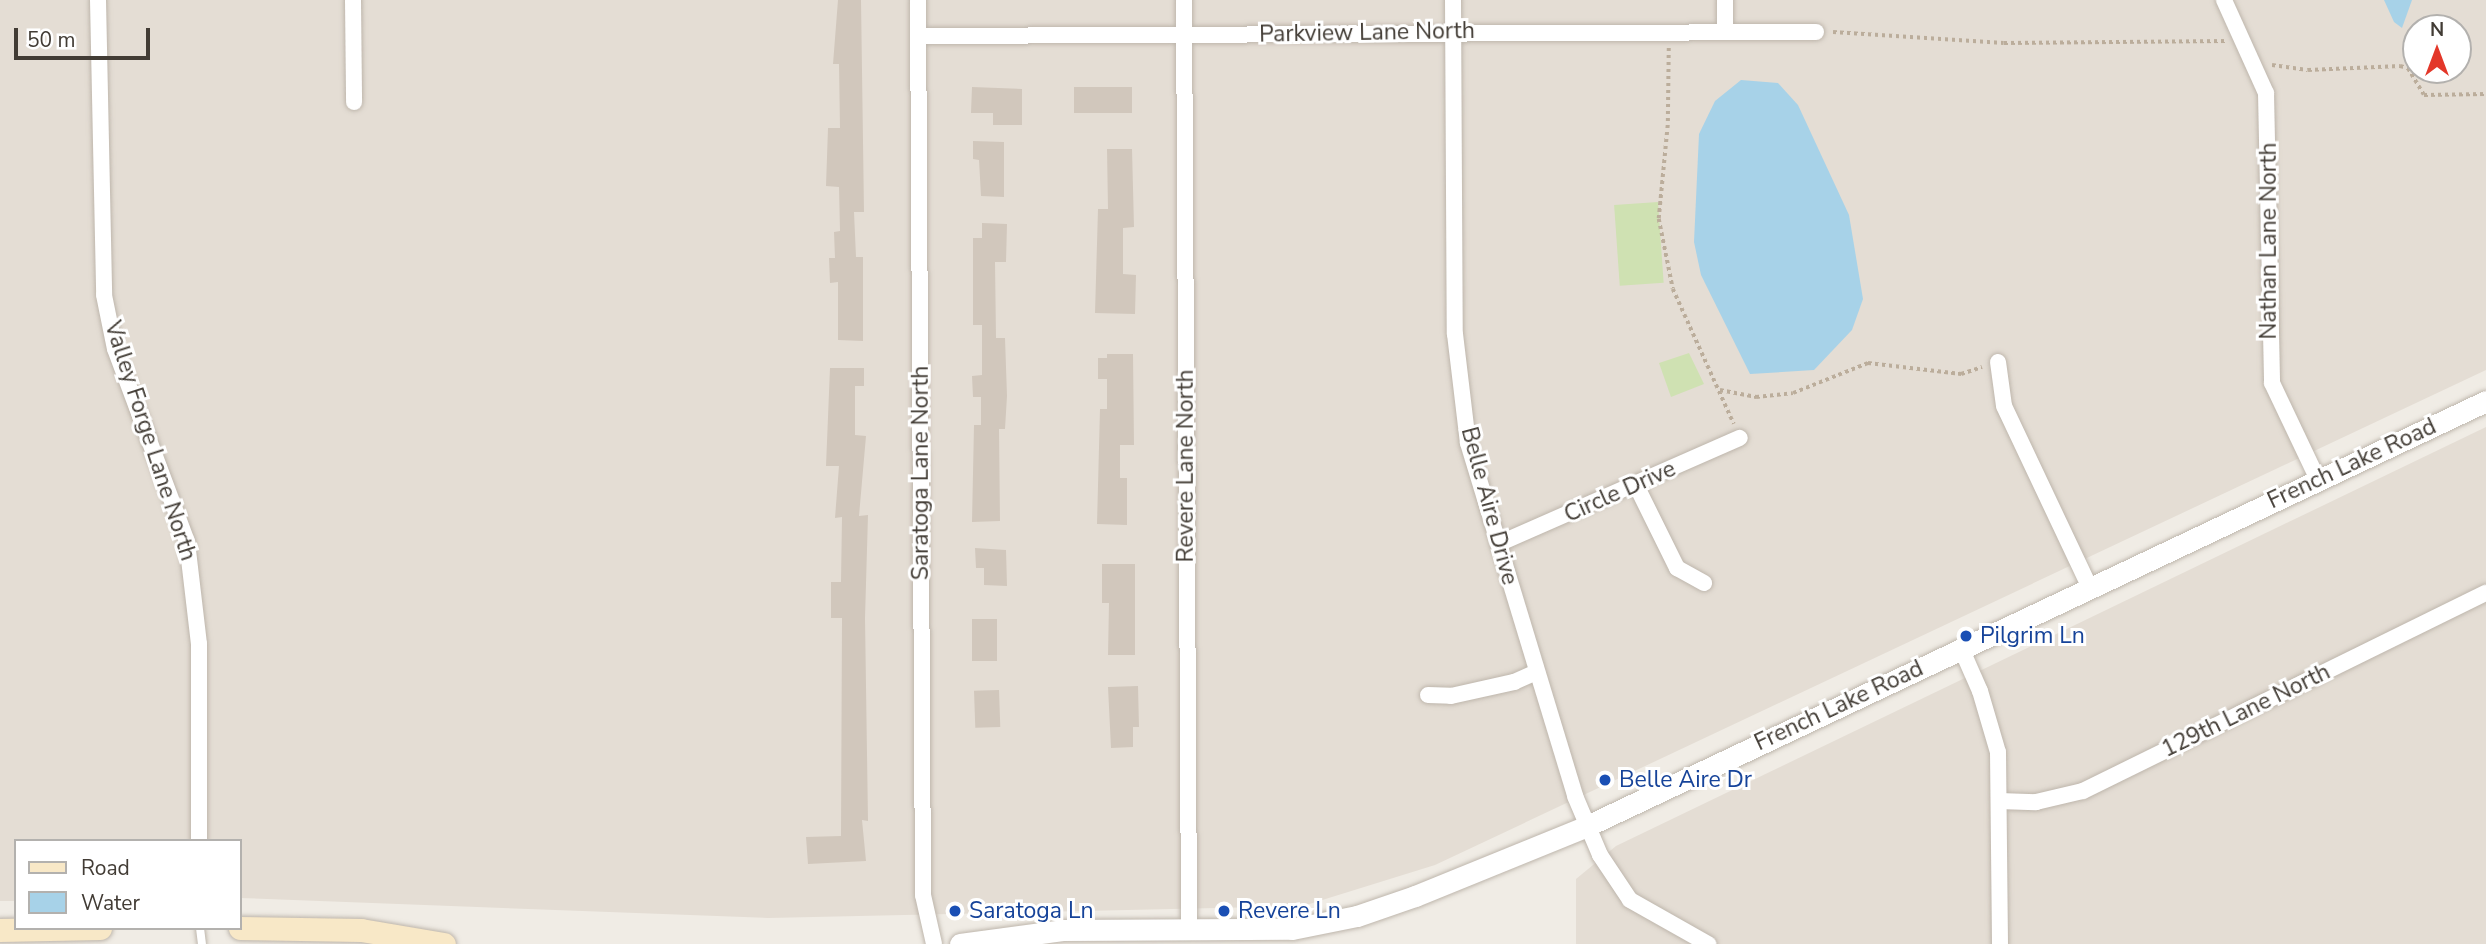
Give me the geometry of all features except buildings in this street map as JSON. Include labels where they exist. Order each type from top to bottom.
[{"type":"main road","points":[[242,928],[361,930],[444,944]]},
{"type":"street","name":"Valley Forge Lane North","points":[[98,0],[104,295],[115,349],[187,542],[199,644],[199,839]]},
{"type":"street","points":[[353,0],[354,103]]},
{"type":"street","name":"Saratoga Lane North","points":[[918,0],[923,895],[934,944]]},
{"type":"street","name":"Revere Lane North","points":[[1184,0],[1189,931]]},
{"type":"street","name":"Belle Aire Drive","points":[[1453,0],[1455,334],[1468,443],[1536,672],[1587,826],[1614,880],[1630,900],[1708,944]]},
{"type":"street","points":[[1725,0],[1725,30]]},
{"type":"street","name":"Nathan Lane North","points":[[2224,0],[2266,93],[2269,121],[2272,383],[2318,480]]},
{"type":"street","name":"Parkview Lane North","points":[[919,36],[1725,30],[1816,32]]},
{"type":"street","points":[[1998,362],[2004,406],[2090,588]]},
{"type":"street","name":"French Lake Road","points":[[960,944],[1064,930],[1292,929],[1357,916],[1587,826],[2318,480],[2484,405]]},
{"type":"street","name":"Circle Drive","points":[[1499,544],[1740,438]]},
{"type":"street","points":[[1636,485],[1677,568],[1704,583]]},
{"type":"street","name":"129th Lane North","points":[[1999,801],[2036,802],[2083,791],[2486,593]]},
{"type":"street","points":[[1961,648],[1992,726],[1998,752],[2000,944]]},
{"type":"street","points":[[1428,695],[1451,696],[1514,682],[1536,672]]},
{"type":"path","points":[[1669,32],[1668,125],[1659,219],[1673,289],[1740,438]]},
{"type":"path","points":[[1816,32],[2004,43],[2243,41]]},
{"type":"path","points":[[2256,68],[2273,64],[2344,70],[2400,66],[2408,68],[2424,95],[2486,94]]},
{"type":"path","points":[[1720,390],[1756,397],[1793,393],[1868,363],[1961,374],[1998,362]]},
{"type":"shaded area","points":[[0,0],[2486,0],[2486,370],[1435,865],[1303,906],[768,918],[242,898],[242,839],[14,839],[14,901],[0,901]]},
{"type":"shaded area","points":[[2486,427],[2486,944],[1576,944],[1576,879],[1616,846]]},
{"type":"green space","points":[[1658,202],[1664,283],[1620,286],[1614,205]]},
{"type":"green space","points":[[1689,353],[1704,384],[1671,397],[1659,363]]},
{"type":"water","points":[[2384,0],[2412,0],[2407,14],[2402,14],[2402,28],[2394,22]]},
{"type":"water","points":[[1741,80],[1778,83],[1798,105],[1849,215],[1863,299],[1852,330],[1814,370],[1750,374],[1701,275],[1694,242],[1699,134],[1715,101]]},
{"type":"place","name":"Pilgrim Ln","points":[[1966,636]]},
{"type":"place","name":"Belle Aire Dr","points":[[1605,780]]},
{"type":"place","name":"Saratoga Ln","points":[[955,911]]},
{"type":"place","name":"Revere Ln","points":[[1224,911]]}]
